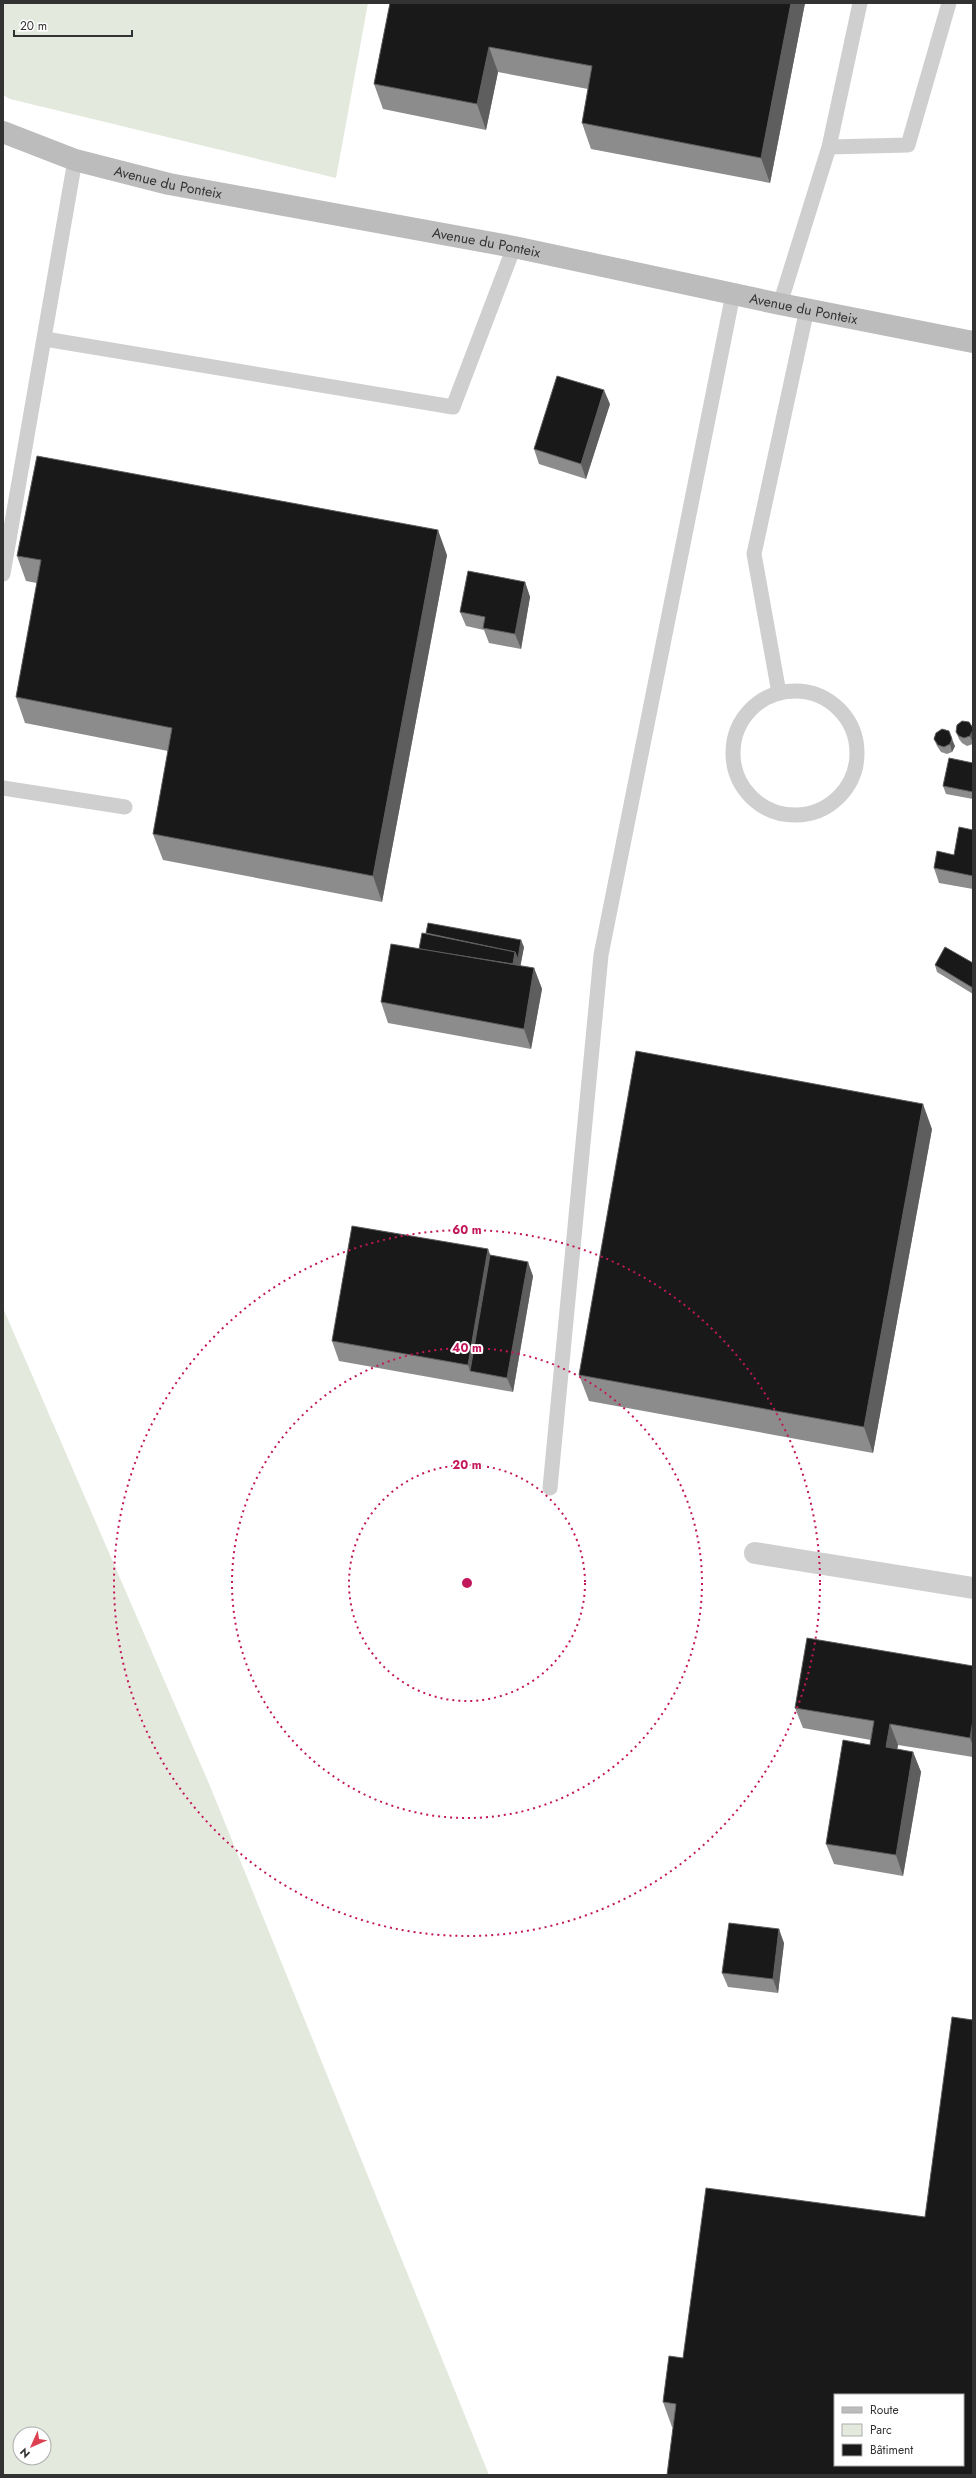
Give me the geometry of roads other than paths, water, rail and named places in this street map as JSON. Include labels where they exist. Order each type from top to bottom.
[{"type":"street","name":"Avenue du Ponteix","points":[[3,132],[75,160],[169,184],[514,247],[780,304],[973,342]]},
{"type":"street","points":[[755,1553],[973,1588]]},
{"type":"lane","points":[[780,304],[829,148],[860,3]]},
{"type":"lane","points":[[829,148],[908,145],[949,3]]},
{"type":"lane","points":[[3,574],[75,160]]},
{"type":"lane","points":[[45,339],[453,407],[514,247]]},
{"type":"lane","points":[[550,1488],[601,955],[733,294]]},
{"type":"lane","points":[[779,693],[754,554],[807,309]]},
{"type":"lane","points":[[800,691],[820,696],[838,708],[850,725],[857,746],[856,767],[848,787],[834,802],[816,813],[794,816],[775,813],[757,803],[743,789],[735,771],[732,751],[736,731],[746,714],[761,700],[779,693],[800,691]]},
{"type":"lane","points":[[3,788],[125,807]]}]
